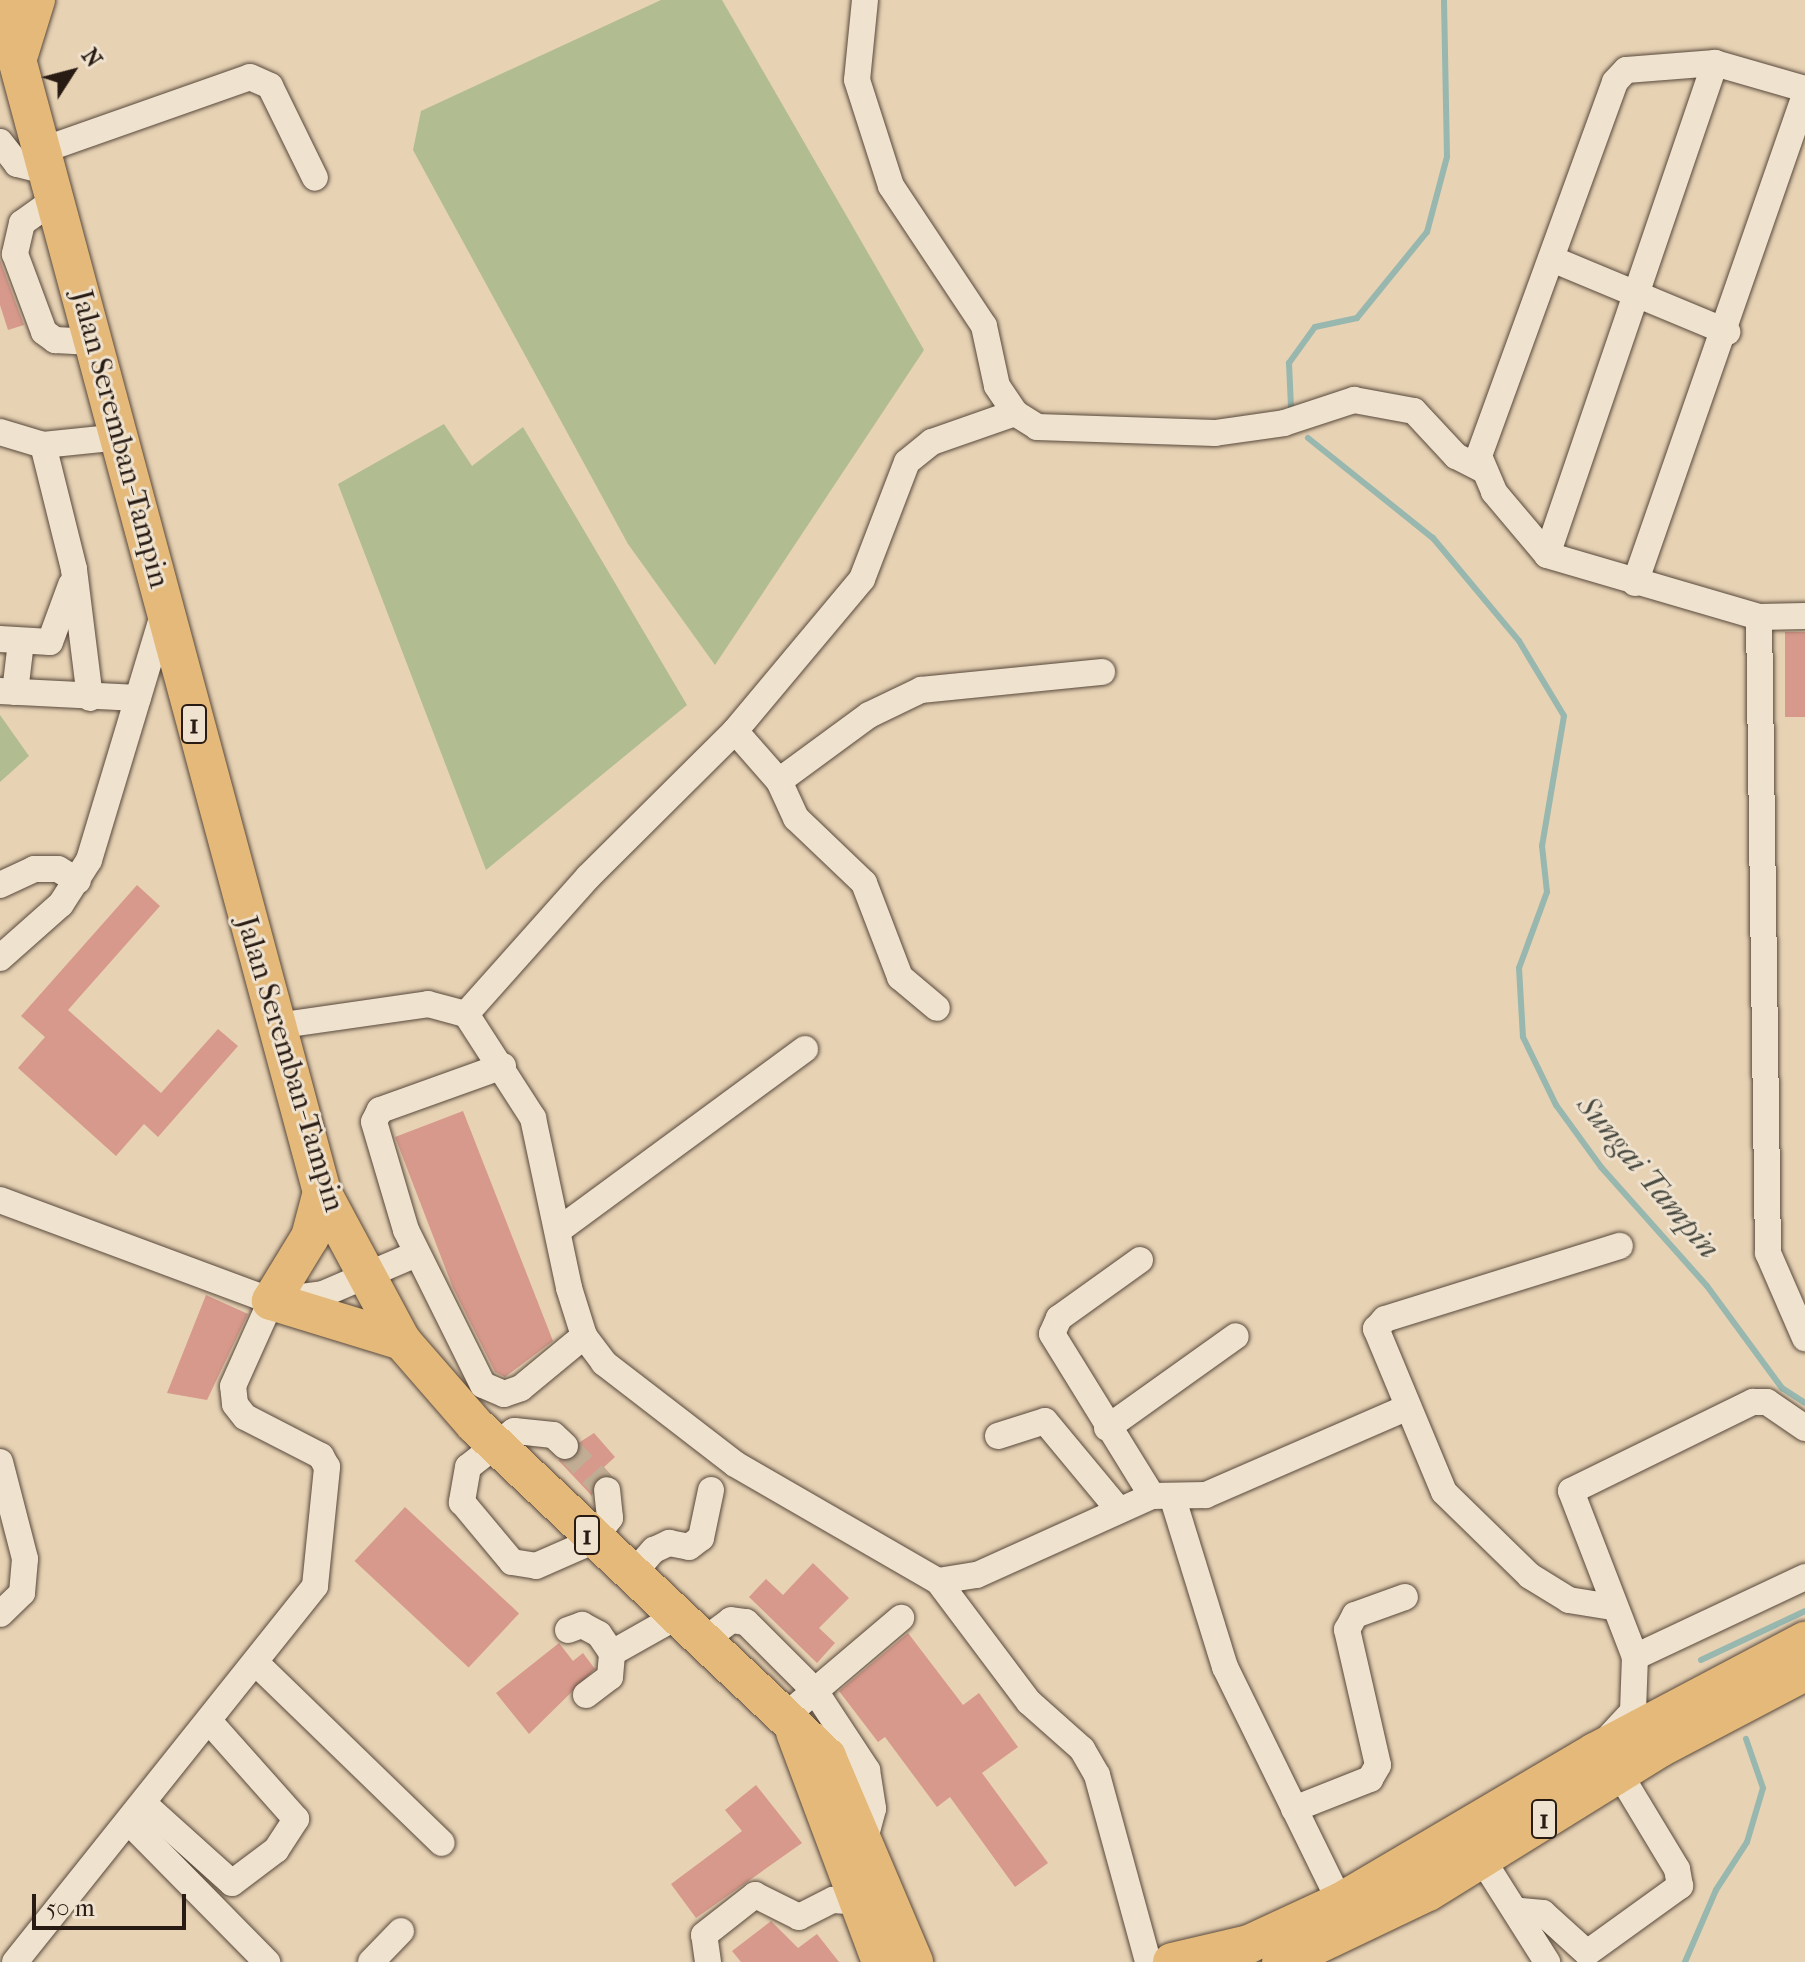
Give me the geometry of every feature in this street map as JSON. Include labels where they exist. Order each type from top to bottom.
[{"type":"highway","name":"Jalan Seremban-Tampin","points":[[1,0],[322,1192],[402,1341],[492,1442],[593,1541],[789,1723],[859,1902],[908,1958]]},
{"type":"highway","points":[[18,58],[36,0]]},
{"type":"highway","points":[[322,1192],[310,1237],[271,1301],[402,1341]]},
{"type":"highway","name":"1","points":[[1281,1962],[1362,1927],[1482,1859],[1607,1762],[1805,1641]]},
{"type":"highway","name":"1","points":[[1172,1962],[1249,1944],[1340,1902],[1607,1762],[1805,1672]]},
{"type":"highway","name":"1","points":[[789,1723],[833,1765],[866,1835],[908,1958]]},
{"type":"highway","points":[[1445,1846],[1482,1859]]},
{"type":"street","points":[[865,0],[857,80],[891,186],[984,326],[997,386],[1015,413],[1037,427],[1215,433],[1284,423],[1354,400],[1414,411],[1456,456],[1481,469],[1547,555],[1759,617],[1805,616]]},
{"type":"street","points":[[1481,469],[1479,456],[1615,82],[1626,70],[1715,63],[1805,89]]},
{"type":"street","points":[[1547,555],[1715,63]]},
{"type":"street","points":[[93,342],[55,340],[44,332],[15,254],[22,223],[50,174],[250,77],[270,86],[315,178]]},
{"type":"street","points":[[1635,583],[1727,332],[1805,95]]},
{"type":"street","points":[[0,142],[17,164],[50,174]]},
{"type":"street","points":[[1552,259],[1727,332]]},
{"type":"street","points":[[466,1014],[588,877],[735,731],[862,579],[907,462],[932,442],[1015,413]]},
{"type":"street","points":[[0,432],[43,445],[121,437]]},
{"type":"street","points":[[43,445],[74,569],[90,698]]},
{"type":"street","points":[[74,569],[58,633],[40,645],[6,645],[7,692],[138,698]]},
{"type":"street","points":[[0,958],[78,881],[165,608]]},
{"type":"street","points":[[1759,617],[1768,1253],[1805,1338]]},
{"type":"street","points":[[779,781],[869,715],[921,690],[1102,672]]},
{"type":"street","points":[[735,731],[779,781],[796,818],[873,897],[900,977],[937,1008]]},
{"type":"street","points":[[0,885],[34,869],[58,869],[78,881]]},
{"type":"street","points":[[276,1026],[428,1004],[466,1014],[503,1066],[533,1118],[584,1336],[604,1363],[735,1464],[938,1581],[1029,1702],[1082,1749],[1097,1775],[1148,1962]]},
{"type":"street","points":[[560,1229],[805,1049]]},
{"type":"street","points":[[503,1066],[396,1099],[374,1122],[414,1255],[483,1385],[504,1394],[521,1388],[584,1336]]},
{"type":"street","points":[[6,1197],[76,1229],[224,1288],[271,1301],[366,1279],[414,1255]]},
{"type":"street","points":[[1612,1607],[1569,1600],[1530,1576],[1444,1492],[1377,1345],[1385,1319],[1620,1246]]},
{"type":"street","points":[[1140,1260],[1059,1318],[1052,1334],[1107,1428],[1162,1497],[1225,1667],[1340,1902]]},
{"type":"street","points":[[15,1962],[257,1664],[315,1586],[329,1490],[321,1456],[245,1417],[235,1404],[233,1386],[271,1301]]},
{"type":"street","points":[[1107,1428],[1236,1336]]},
{"type":"street","points":[[1521,1911],[1543,1913],[1589,1957],[1680,1886],[1677,1869],[1607,1762],[1633,1711],[1635,1657],[1570,1503],[1581,1482],[1753,1402],[1767,1402],[1805,1428]]},
{"type":"street","points":[[938,1581],[977,1575],[1119,1510],[1162,1497],[1206,1495],[1404,1409]]},
{"type":"street","points":[[998,1436],[1045,1421],[1119,1510]]},
{"type":"street","points":[[565,1446],[553,1435],[514,1431],[492,1442],[468,1467],[462,1502],[512,1562],[536,1566],[593,1541],[610,1518],[607,1490]]},
{"type":"street","points":[[0,1462],[25,1559],[22,1593],[0,1614]]},
{"type":"street","points":[[631,1576],[654,1550],[669,1543],[689,1547],[701,1538],[711,1490]]},
{"type":"street","points":[[1635,1657],[1805,1577]]},
{"type":"street","points":[[1294,1809],[1370,1779],[1378,1765],[1347,1630],[1355,1615],[1405,1597]]},
{"type":"street","points":[[789,1723],[815,1691],[901,1618]]},
{"type":"street","points":[[612,1653],[731,1620],[746,1622],[815,1691],[867,1770],[873,1809],[866,1835]]},
{"type":"street","points":[[568,1630],[582,1625],[599,1634],[612,1653],[610,1677],[586,1695]]},
{"type":"street","points":[[257,1664],[442,1843]]},
{"type":"street","points":[[136,1813],[232,1883],[276,1850],[296,1819],[210,1722]]},
{"type":"street","points":[[136,1813],[267,1962]]},
{"type":"street","points":[[1482,1859],[1521,1911],[1547,1962]]},
{"type":"street","points":[[708,1962],[704,1935],[755,1895],[768,1895],[784,1913],[799,1917],[833,1900],[859,1902]]},
{"type":"street","points":[[371,1962],[401,1931]]},
{"type":"green space","points":[[661,0],[722,0],[924,350],[715,665],[628,544],[413,150],[421,111]]},
{"type":"green space","points":[[444,424],[472,466],[523,427],[687,705],[486,870],[338,484]]},
{"type":"green space","points":[[0,715],[29,756],[0,782]]},
{"type":"building","points":[[0,260],[24,325],[8,330],[0,305]]},
{"type":"building","points":[[1785,632],[1805,632],[1805,717],[1785,717]]},
{"type":"building","points":[[137,885],[160,906],[68,1010],[161,1093],[218,1029],[238,1046],[158,1137],[144,1124],[116,1156],[18,1068],[45,1037],[21,1016]]},
{"type":"building","points":[[463,1111],[553,1341],[505,1377],[495,1372],[453,1288],[395,1137]]},
{"type":"building","points":[[206,1295],[248,1314],[207,1400],[167,1393]]},
{"type":"building","points":[[594,1433],[615,1457],[604,1467],[611,1475],[593,1483],[592,1496],[558,1460],[576,1457],[580,1442]]},
{"type":"building","points":[[405,1507],[519,1613],[469,1668],[355,1561]]},
{"type":"building","points":[[813,1563],[849,1598],[819,1628],[835,1643],[817,1663],[749,1597],[766,1579],[783,1595]]},
{"type":"building","points":[[908,1633],[963,1705],[979,1693],[1018,1747],[982,1773],[1048,1863],[1015,1887],[950,1797],[937,1807],[885,1737],[878,1742],[839,1691]]},
{"type":"building","points":[[559,1643],[573,1661],[583,1653],[595,1669],[529,1734],[496,1693]]},
{"type":"building","points":[[756,1785],[802,1843],[696,1918],[671,1884],[742,1831],[725,1810]]},
{"type":"building","points":[[771,1921],[798,1948],[817,1934],[839,1962],[741,1962],[732,1951]]},
{"type":"waterway","name":"Sungai Tampin","points":[[1291,407],[1289,363],[1315,327],[1357,318],[1427,232],[1447,157],[1444,0]]},
{"type":"waterway","name":"Sungai Tampin","points":[[1308,438],[1433,538],[1519,641],[1564,716],[1542,846],[1547,892],[1519,968],[1523,1037],[1556,1105],[1601,1167],[1707,1286],[1782,1388],[1805,1403]]},
{"type":"waterway","points":[[1701,1660],[1805,1611]]},
{"type":"waterway","name":"Sungai Tampin","points":[[1685,1962],[1716,1890],[1747,1842],[1763,1788],[1746,1739]]},
{"type":"tunnel","points":[[565,1446],[607,1490]]}]
